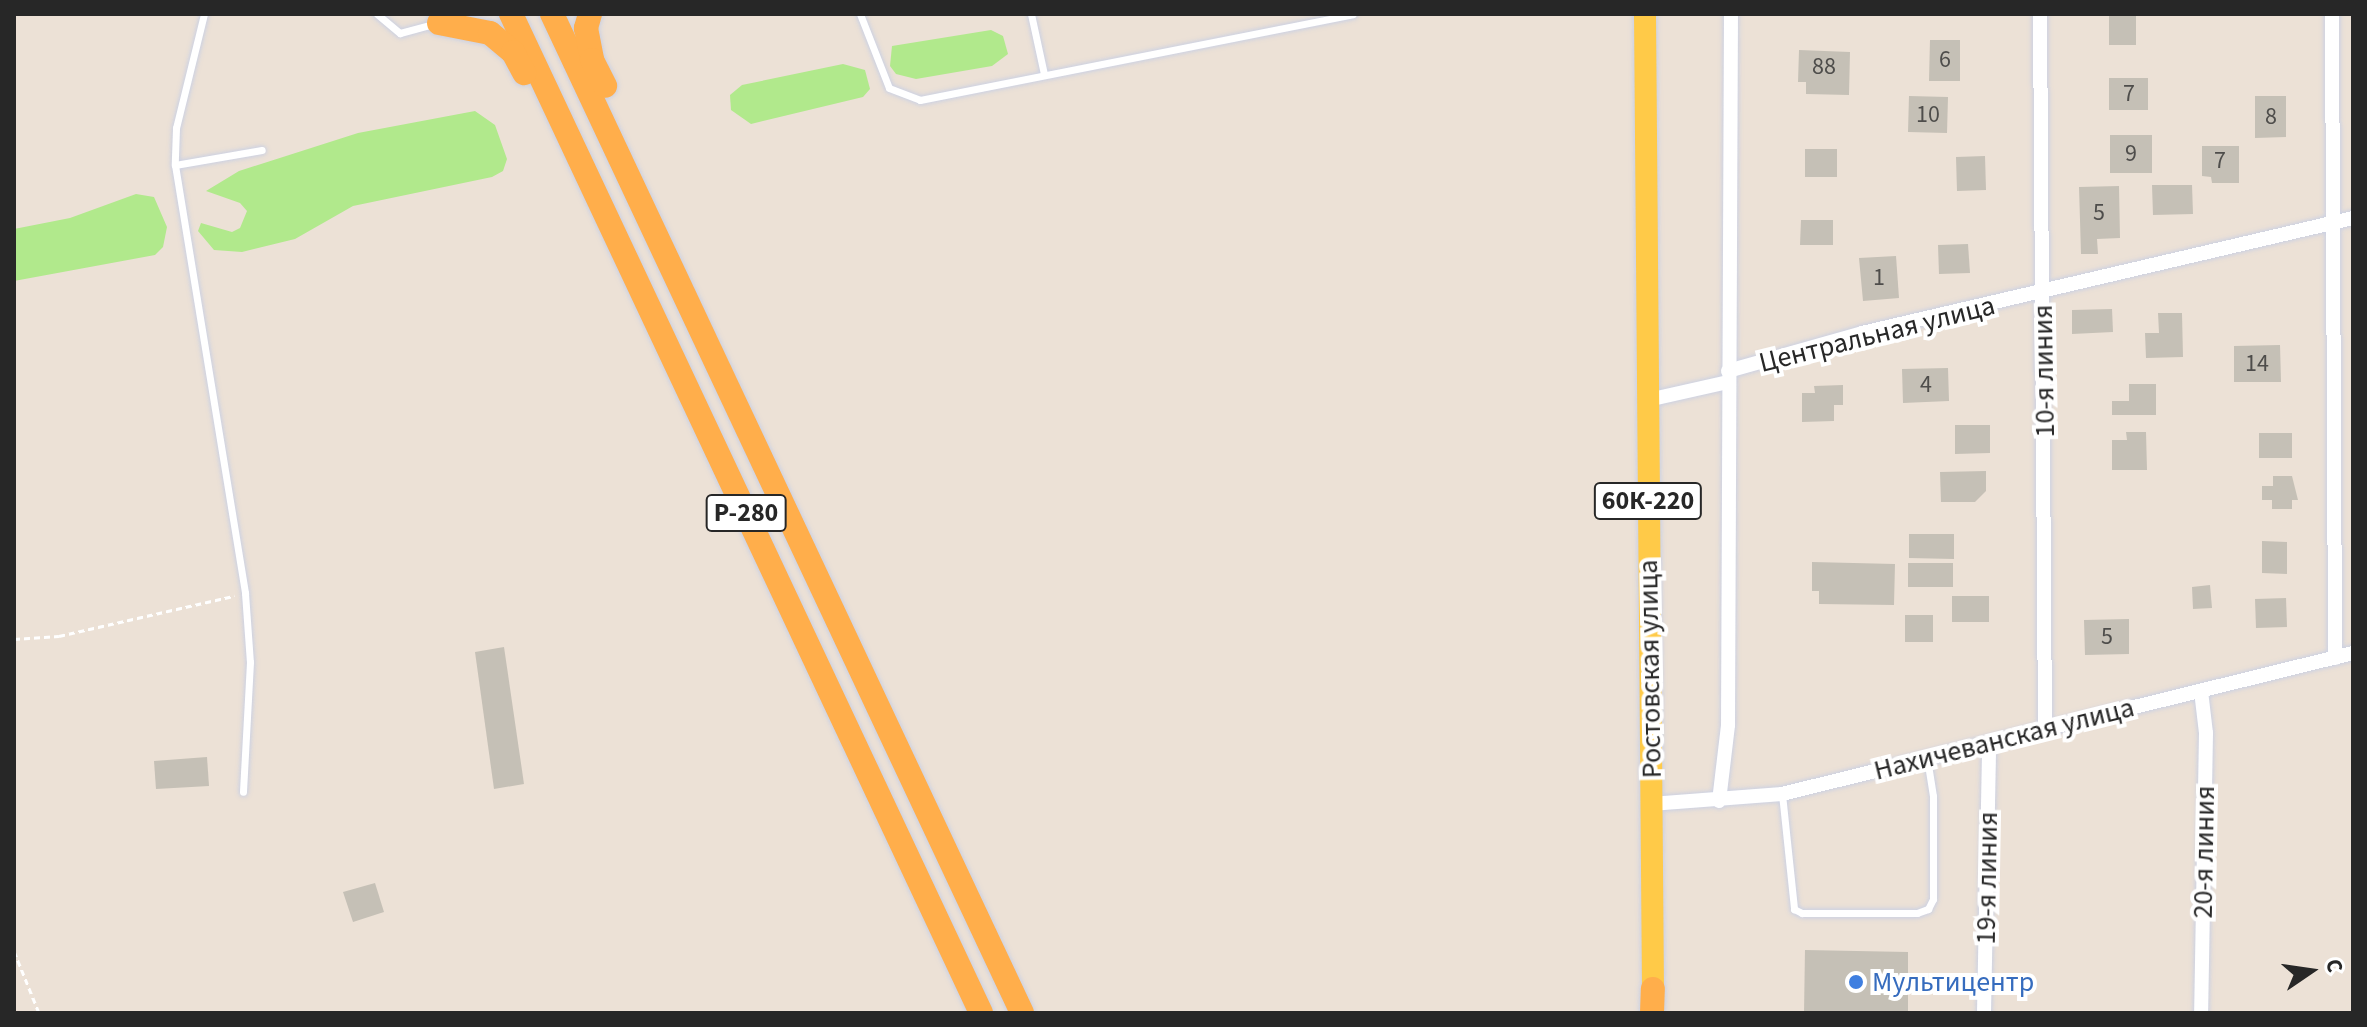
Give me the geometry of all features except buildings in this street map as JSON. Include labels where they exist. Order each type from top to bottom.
[{"type":"highway","name":"Р-280","points":[[511,14],[981,1013]]},
{"type":"highway","name":"Р-280","points":[[552,14],[1022,1013]]},
{"type":"highway","points":[[590,14],[586,28],[592,60],[709,308],[778,493]]},
{"type":"highway","points":[[443,18],[490,33],[513,52],[664,376],[771,565]]},
{"type":"main road","name":"Ростовская улица","points":[[1645,14],[1653,1005]]},
{"type":"street","points":[[1719,801],[1728,725],[1731,14]]},
{"type":"street","name":"10-я линия","points":[[2040,14],[2045,728]]},
{"type":"street","points":[[2332,14],[2335,658]]},
{"type":"street","name":"Центральная улица","points":[[1648,400],[1862,333],[2042,294],[2353,218]]},
{"type":"street","name":"Нахичеванская улица","points":[[1651,804],[1782,794],[2353,653]]},
{"type":"street","name":"20-я линия","points":[[2201,691],[2206,733],[2201,1013]]},
{"type":"street","name":"19-я линия","points":[[1984,1013],[1989,743]]},
{"type":"lane","points":[[204,14],[176,128],[175,165],[245,593],[250,662],[243,792]]},
{"type":"lane","points":[[377,14],[400,33],[443,18]]},
{"type":"lane","points":[[860,14],[889,88],[907,99],[1353,14]]},
{"type":"lane","points":[[1031,14],[1044,74]]},
{"type":"lane","points":[[175,165],[262,150]]},
{"type":"lane","points":[[1782,794],[1794,909],[1802,913],[1917,913],[1928,909],[1933,899],[1933,796],[1927,759]]},
{"type":"path","points":[[14,639],[59,636],[245,593]]},
{"type":"path","points":[[14,951],[39,1013]]},
{"type":"green space","points":[[991,30],[1003,36],[1008,54],[992,66],[916,79],[896,74],[890,66],[892,46]]},
{"type":"green space","points":[[843,64],[865,70],[870,89],[863,97],[751,124],[731,110],[730,95],[742,85]]},
{"type":"green space","points":[[475,111],[495,125],[507,159],[503,171],[492,177],[353,206],[295,239],[242,252],[214,250],[198,231],[201,223],[232,232],[240,228],[247,211],[240,203],[206,191],[239,171],[358,133]]},
{"type":"green space","points":[[136,194],[154,197],[167,227],[163,247],[155,255],[14,281],[14,229],[70,218]]},
{"type":"place","name":"Мультицентр","points":[[1856,982]]}]
